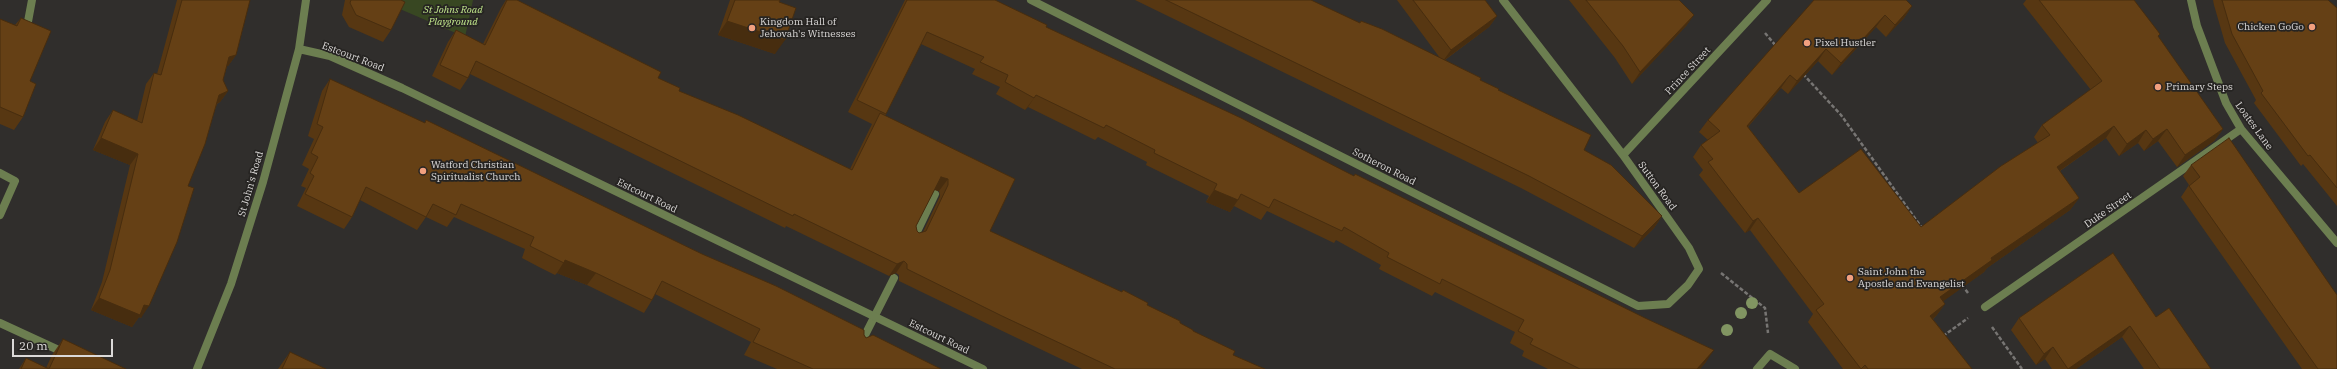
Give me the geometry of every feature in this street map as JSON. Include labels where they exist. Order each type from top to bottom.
[{"type":"street","points":[[27,27],[32,0]]},
{"type":"street","name":"St John's Road","points":[[197,369],[231,284],[263,182],[299,49],[306,0]]},
{"type":"street","name":"Sotheron Road","points":[[1031,0],[1638,306],[1668,304],[1688,285],[1699,270],[1689,248]]},
{"type":"street","name":"Sutton Road","points":[[1503,0],[1623,155],[1689,248]]},
{"type":"street","name":"Prince Street","points":[[1623,155],[1767,0]]},
{"type":"street","name":"Loates Lane","points":[[2191,0],[2197,26],[2211,68],[2226,103],[2241,129],[2337,243]]},
{"type":"street","name":"Estcourt Road","points":[[299,49],[330,56],[402,88],[983,369]]},
{"type":"street","name":"Duke Street","points":[[1983,308],[2241,129]]},
{"type":"street","points":[[0,173],[15,180],[0,215]]},
{"type":"street","points":[[913,240],[935,194]]},
{"type":"street","points":[[860,345],[894,278]]},
{"type":"street","points":[[0,323],[70,355]]},
{"type":"street","points":[[1757,369],[1770,354],[1795,369]]},
{"type":"path","points":[[1751,18],[1777,47]]},
{"type":"path","points":[[1798,70],[1841,115],[1924,232]]},
{"type":"path","points":[[1718,271],[1765,308],[1770,354]]},
{"type":"path","points":[[1961,284],[1983,308],[2022,369]]},
{"type":"path","points":[[1941,337],[1983,308]]},
{"type":"green space","name":"St Johns Road Playground","points":[[379,0],[473,0],[465,37]]},
{"type":"building","points":[[182,0],[250,0],[236,55],[229,57],[223,80],[228,91],[219,95],[205,144],[188,186],[194,188],[177,242],[149,306],[144,305],[140,315],[99,298],[110,270],[138,154],[101,138],[113,110],[142,123],[154,73],[161,75]]},
{"type":"building","points":[[351,0],[401,0],[405,2],[391,30],[356,15],[350,3]]},
{"type":"building","points":[[507,0],[517,0],[661,72],[658,78],[680,88],[679,91],[738,115],[852,170],[880,113],[1015,179],[990,231],[1122,292],[1123,290],[1148,303],[1147,305],[1180,321],[1180,323],[1193,331],[1235,351],[1233,355],[1265,369],[1115,369],[907,269],[907,264],[904,261],[897,264],[794,214],[793,216],[476,61],[468,78],[440,65],[456,30],[485,45]],"holes":[[[941,177],[948,179],[948,185],[926,231],[919,233],[916,226]]]},
{"type":"building","points":[[735,0],[780,0],[779,2],[796,8],[785,40],[727,21]]},
{"type":"building","points":[[907,0],[995,0],[1047,25],[1046,27],[1241,118],[1354,176],[1355,174],[1645,318],[1714,350],[1697,369],[1580,369],[1530,344],[1533,339],[1518,331],[1524,320],[1442,279],[1440,284],[1387,257],[1389,253],[1344,227],[1342,231],[1274,199],[1269,208],[1241,194],[1238,200],[1214,190],[1217,184],[1154,153],[1155,150],[1106,125],[1104,128],[1036,95],[1034,98],[1005,82],[1008,75],[980,62],[984,57],[927,32],[886,114],[857,100]]},
{"type":"building","points":[[1166,0],[1311,0],[1360,23],[1361,21],[1382,29],[1481,78],[1480,80],[1499,89],[1498,90],[1591,135],[1584,150],[1611,165],[1662,216],[1642,236],[1529,176]]},
{"type":"building","points":[[1413,0],[1485,0],[1497,16],[1451,50]]},
{"type":"building","points":[[1586,0],[1679,0],[1694,15],[1640,72],[1623,46]]},
{"type":"building","points":[[1814,0],[1906,0],[1912,6],[1895,25],[1885,15],[1841,63],[1826,49],[1797,81],[1790,75],[1747,126],[1799,193],[1861,149],[1921,227],[2001,166],[2050,135],[2042,125],[2102,81],[2039,0],[2134,0],[2160,34],[2158,36],[2223,129],[2185,155],[2167,129],[2153,139],[2146,130],[2127,144],[2114,126],[2057,167],[2079,198],[1991,258],[1992,260],[1940,297],[1945,304],[1930,316],[1972,369],[1868,369],[1865,365],[1861,369],[1816,310],[1824,304],[1758,218],[1753,221],[1708,162],[1713,159],[1701,145],[1720,131],[1708,120]]},
{"type":"building","points":[[2222,0],[2328,0],[2337,8],[2337,188],[2310,155],[2308,156],[2261,93],[2263,91],[2232,34]]},
{"type":"building","points":[[21,18],[51,31],[30,81],[36,84],[23,117],[0,107],[0,19],[17,26]]},
{"type":"building","points":[[330,79],[425,123],[426,120],[702,254],[776,286],[864,330],[864,335],[866,338],[873,335],[941,369],[813,369],[753,342],[760,329],[662,281],[652,300],[596,273],[565,260],[564,263],[530,246],[534,237],[461,204],[456,215],[433,204],[426,217],[366,187],[352,217],[305,194],[314,176],[310,173],[318,157],[311,153],[323,127],[317,124]]},
{"type":"building","points":[[2229,138],[2337,295],[2337,369],[2318,369],[2189,186],[2200,177],[2191,165]]},
{"type":"building","points":[[2113,253],[2156,317],[2169,308],[2211,369],[2160,369],[2130,326],[2068,369],[2053,347],[2044,354],[2019,318]]},
{"type":"building","points":[[63,339],[126,369],[49,369]]},
{"type":"building","points":[[290,352],[326,369],[282,369]]},
{"type":"building","points":[[26,358],[49,369],[21,369]]},
{"type":"place","name":"Chicken GoGo","points":[[2312,27]]},
{"type":"place","name":"Kingdom Hall of Jehovah's Witnesses","points":[[752,28]]},
{"type":"place","name":"Pixel Hustler","points":[[1807,43]]},
{"type":"place","name":"Primary Steps","points":[[2158,87]]},
{"type":"place","name":"Watford Christian Spiritualist Church","points":[[423,171]]},
{"type":"place","name":"Saint John the Apostle and Evangelist","points":[[1850,278]]}]
